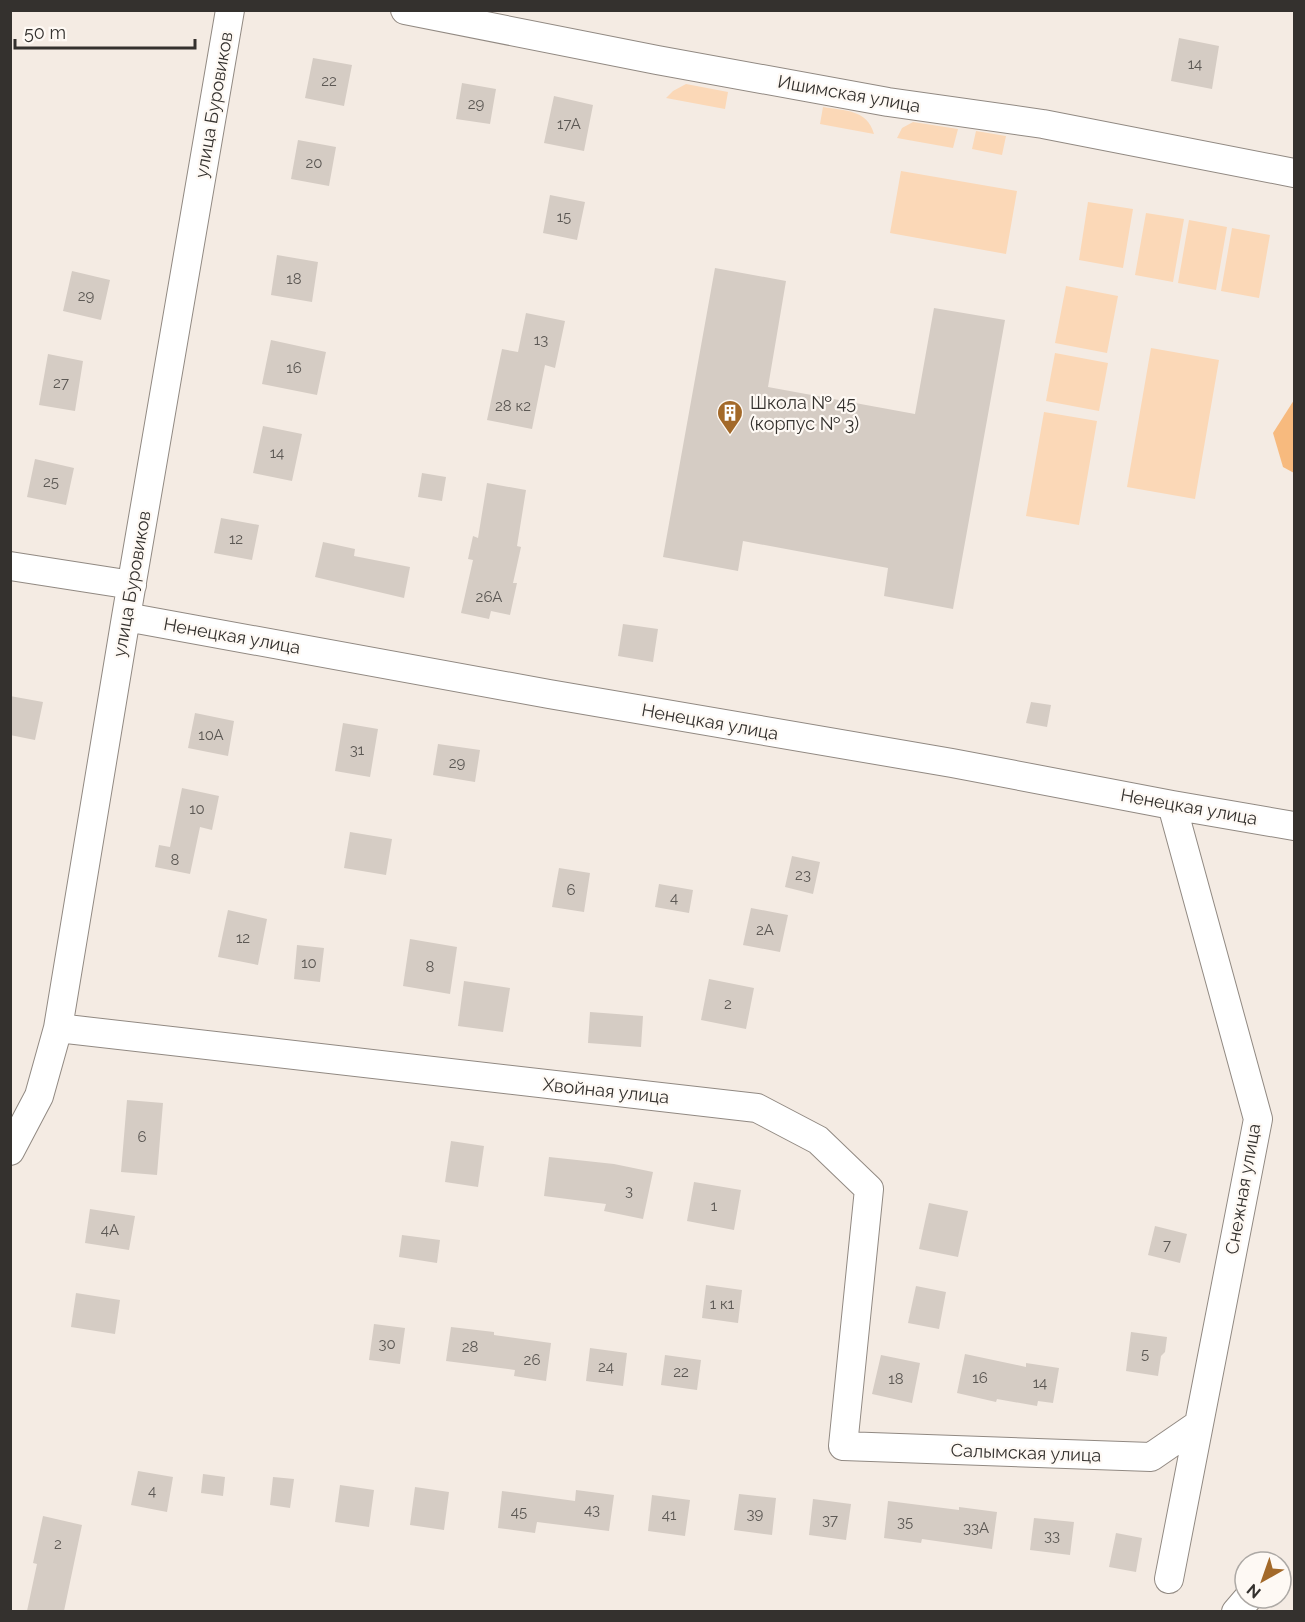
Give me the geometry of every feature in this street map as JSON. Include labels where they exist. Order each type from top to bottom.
[{"type":"street","name":"улица Буровиков","points":[[10,1151],[39,1096],[58,1028],[230,10]]},
{"type":"street","name":"Ишимская улица","points":[[405,10],[761,79],[888,102],[1043,124],[1294,173]]},
{"type":"street","points":[[10,566],[132,585]]},
{"type":"street","name":"Ненецкая улица","points":[[126,617],[1294,826]]},
{"type":"street","name":"Снежная улица","points":[[1169,1579],[1258,1119],[1172,805]]},
{"type":"street","name":"Хвойная улица","points":[[58,1028],[757,1108],[788,1124],[818,1140],[869,1189],[843,1446]]},
{"type":"street","name":"Салымская улица","points":[[843,1446],[1151,1457],[1199,1424]]},
{"type":"shaded area","points":[[686,84],[728,92],[725,109],[666,98]]},
{"type":"shaded area","points":[[823,107],[861,116],[871,126],[874,134],[820,124]]},
{"type":"shaded area","points":[[913,122],[958,129],[953,148],[897,138],[902,128]]},
{"type":"shaded area","points":[[976,131],[1006,136],[1002,155],[972,149]]},
{"type":"shaded area","points":[[901,171],[1017,191],[1006,254],[890,233]]},
{"type":"shaded area","points":[[1088,202],[1133,209],[1123,268],[1079,260]]},
{"type":"shaded area","points":[[1146,213],[1184,219],[1173,282],[1135,275]]},
{"type":"shaded area","points":[[1189,220],[1227,227],[1216,290],[1178,283]]},
{"type":"shaded area","points":[[1232,228],[1270,235],[1259,298],[1221,291]]},
{"type":"shaded area","points":[[1066,286],[1118,296],[1107,353],[1055,343]]},
{"type":"shaded area","points":[[1151,348],[1219,360],[1195,499],[1127,487]]},
{"type":"shaded area","points":[[1055,353],[1108,363],[1099,411],[1046,401]]},
{"type":"shaded area","points":[[1294,400],[1294,473],[1283,467],[1273,433]]},
{"type":"shaded area","points":[[1044,412],[1097,421],[1079,525],[1026,516]]},
{"type":"building","points":[[1179,38],[1219,46],[1212,89],[1171,81]]},
{"type":"building","points":[[313,58],[352,65],[344,106],[305,98]]},
{"type":"building","points":[[462,83],[496,89],[490,124],[456,119]]},
{"type":"building","points":[[554,96],[593,105],[584,151],[544,143]]},
{"type":"building","points":[[298,140],[336,147],[329,186],[291,179]]},
{"type":"building","points":[[550,195],[585,202],[577,240],[543,233]]},
{"type":"building","points":[[277,255],[318,262],[312,302],[271,295]]},
{"type":"building","name":"Школа № 45 (корпус № 3)","points":[[715,268],[786,281],[768,387],[915,414],[934,308],[1005,320],[953,609],[884,596],[888,568],[743,541],[738,571],[663,557]]},
{"type":"building","points":[[72,271],[110,280],[101,320],[63,311]]},
{"type":"building","points":[[526,313],[565,321],[555,368],[545,365],[532,429],[487,420],[502,349],[518,352]]},
{"type":"building","points":[[271,340],[326,352],[317,395],[262,384]]},
{"type":"building","points":[[48,354],[83,361],[75,411],[39,405]]},
{"type":"building","points":[[263,426],[302,434],[292,481],[253,473]]},
{"type":"building","points":[[35,459],[74,468],[66,505],[27,497]]},
{"type":"building","points":[[422,473],[446,477],[442,501],[418,497]]},
{"type":"building","points":[[487,483],[526,490],[517,546],[521,547],[513,583],[517,583],[510,615],[491,611],[489,619],[461,613],[473,560],[468,559],[473,536],[478,538]]},
{"type":"building","points":[[221,518],[259,525],[252,560],[214,553]]},
{"type":"building","points":[[323,542],[355,549],[354,556],[410,567],[404,598],[315,577]]},
{"type":"building","points":[[623,624],[658,629],[653,662],[618,656]]},
{"type":"building","points":[[10,696],[43,702],[35,740],[10,735]]},
{"type":"building","points":[[1031,702],[1051,705],[1047,727],[1026,723]]},
{"type":"building","points":[[195,713],[234,721],[228,756],[188,748]]},
{"type":"building","points":[[343,723],[378,729],[370,777],[335,771]]},
{"type":"building","points":[[438,744],[480,750],[475,782],[433,775]]},
{"type":"building","points":[[182,788],[219,796],[212,830],[200,827],[190,874],[155,867],[159,845],[170,847]]},
{"type":"building","points":[[350,832],[392,839],[386,875],[344,868]]},
{"type":"building","points":[[792,856],[820,862],[813,894],[785,887]]},
{"type":"building","points":[[559,868],[590,873],[584,912],[552,907]]},
{"type":"building","points":[[659,884],[693,890],[689,913],[655,907]]},
{"type":"building","points":[[751,908],[788,915],[780,952],[743,945]]},
{"type":"building","points":[[228,910],[267,919],[258,965],[218,957]]},
{"type":"building","points":[[410,939],[457,947],[450,994],[403,986]]},
{"type":"building","points":[[297,945],[324,948],[320,982],[294,979]]},
{"type":"building","points":[[709,979],[754,988],[746,1029],[701,1020]]},
{"type":"building","points":[[464,981],[510,988],[503,1032],[458,1026]]},
{"type":"building","points":[[590,1012],[643,1016],[641,1047],[588,1043]]},
{"type":"building","points":[[127,1100],[163,1103],[157,1175],[121,1172]]},
{"type":"building","points":[[451,1141],[484,1146],[478,1187],[445,1182]]},
{"type":"building","points":[[549,1157],[614,1164],[653,1172],[643,1219],[604,1211],[606,1204],[544,1196]]},
{"type":"building","points":[[694,1182],[741,1190],[734,1230],[687,1221]]},
{"type":"building","points":[[929,1203],[968,1211],[958,1257],[919,1249]]},
{"type":"building","points":[[90,1209],[135,1216],[129,1250],[85,1243]]},
{"type":"building","points":[[1155,1226],[1187,1234],[1180,1263],[1148,1255]]},
{"type":"building","points":[[402,1235],[440,1240],[437,1263],[399,1257]]},
{"type":"building","points":[[706,1285],[742,1290],[738,1323],[702,1318]]},
{"type":"building","points":[[916,1286],[946,1292],[939,1329],[908,1323]]},
{"type":"building","points":[[76,1293],[120,1300],[115,1334],[71,1327]]},
{"type":"building","points":[[374,1324],[405,1328],[400,1364],[369,1360]]},
{"type":"building","points":[[451,1327],[494,1332],[494,1335],[551,1343],[546,1381],[514,1376],[515,1370],[446,1361]]},
{"type":"building","points":[[1131,1332],[1167,1337],[1158,1376],[1126,1371]]},
{"type":"building","points":[[590,1348],[627,1353],[623,1386],[586,1381]]},
{"type":"building","points":[[965,1354],[1026,1367],[1026,1363],[1059,1368],[1053,1403],[1038,1401],[1037,1406],[997,1399],[996,1402],[957,1393]]},
{"type":"building","points":[[665,1355],[701,1360],[697,1390],[661,1385]]},
{"type":"building","points":[[881,1355],[920,1363],[912,1403],[872,1394]]},
{"type":"building","points":[[138,1471],[173,1477],[167,1512],[131,1505]]},
{"type":"building","points":[[203,1474],[225,1477],[223,1496],[201,1493]]},
{"type":"building","points":[[273,1477],[294,1479],[290,1508],[270,1505]]},
{"type":"building","points":[[340,1485],[374,1490],[369,1527],[335,1522]]},
{"type":"building","points":[[415,1487],[449,1492],[444,1530],[410,1525]]},
{"type":"building","points":[[576,1490],[614,1495],[609,1531],[537,1522],[535,1533],[498,1528],[502,1491],[575,1501]]},
{"type":"building","points":[[739,1494],[776,1498],[772,1535],[734,1530]]},
{"type":"building","points":[[652,1495],[690,1500],[685,1536],[648,1531]]},
{"type":"building","points":[[813,1499],[851,1504],[846,1540],[809,1535]]},
{"type":"building","points":[[888,1501],[959,1510],[959,1507],[997,1512],[992,1549],[922,1539],[921,1543],[884,1538]]},
{"type":"building","points":[[43,1516],[82,1525],[64,1611],[27,1611],[37,1564],[33,1563]]},
{"type":"building","points":[[1034,1518],[1074,1522],[1070,1555],[1030,1550]]},
{"type":"building","points":[[1116,1533],[1142,1538],[1136,1572],[1109,1567]]},
{"type":"place","name":"Школа № 45 (корпус № 3)","points":[[730,436]]}]
